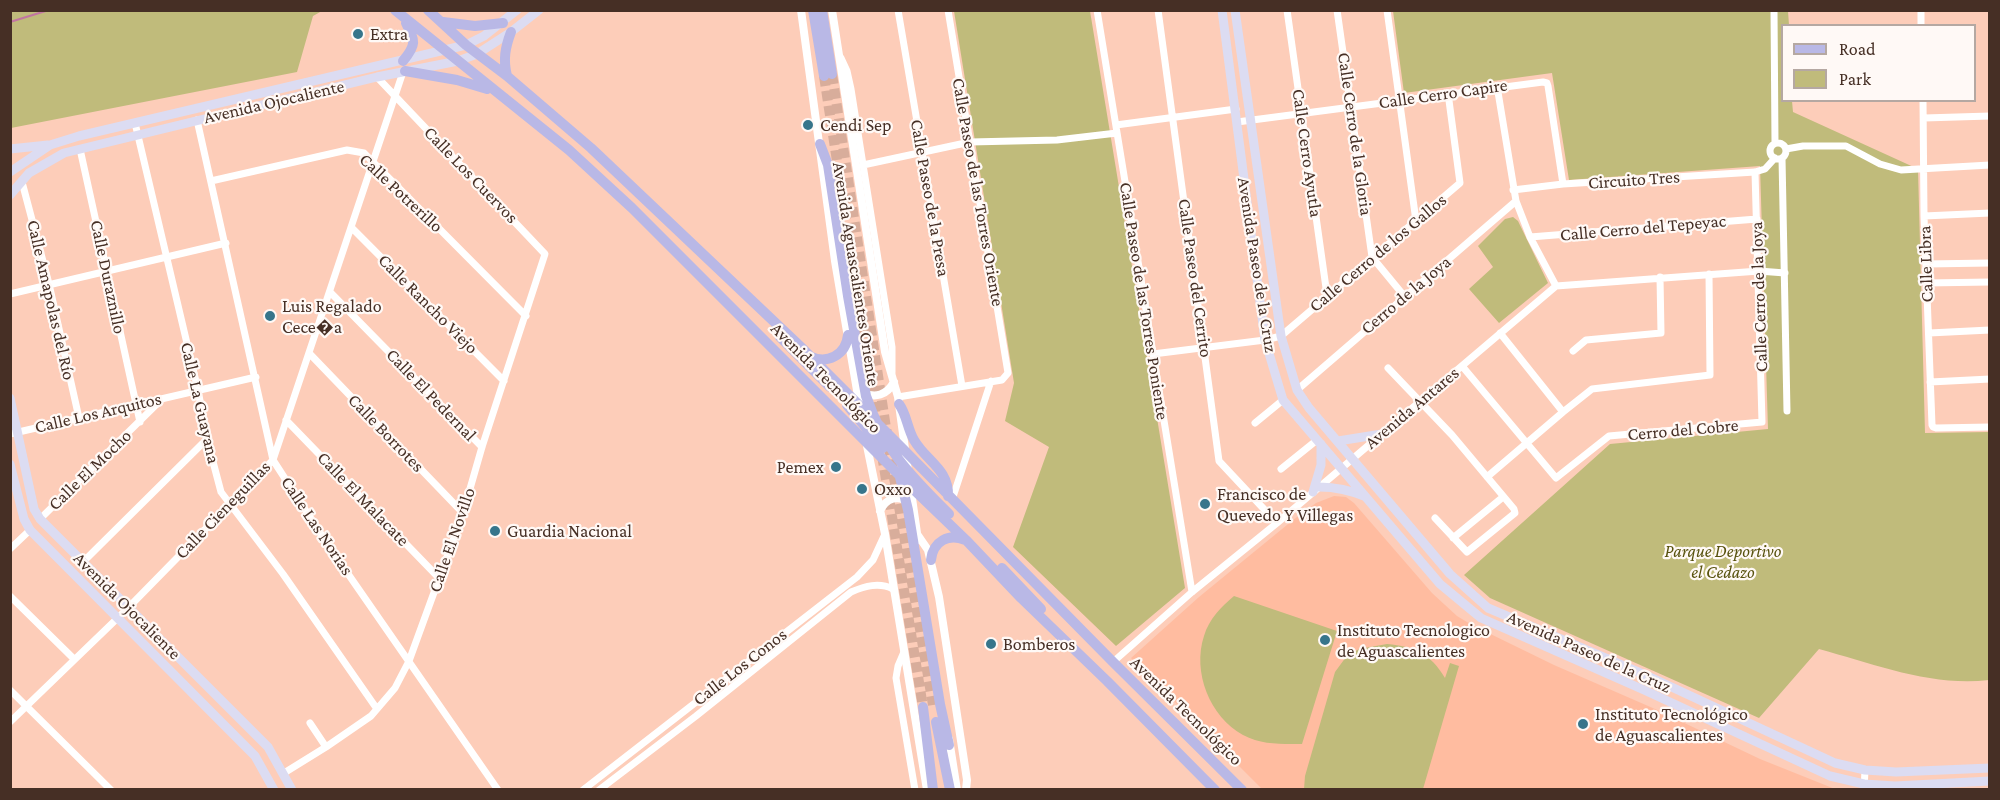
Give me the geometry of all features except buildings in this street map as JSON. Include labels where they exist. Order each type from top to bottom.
[{"type":"main road","name":"Avenida Tecnológico","points":[[428,10],[466,45],[507,76],[591,148],[702,253],[904,450],[1242,789]]},
{"type":"main road","name":"Avenida Ojocaliente","points":[[10,195],[29,173],[64,153],[377,77],[466,45],[484,36],[517,10]]},
{"type":"main road","name":"Avenida Ojocaliente","points":[[10,172],[50,145],[79,136],[404,68],[458,62],[477,54],[539,10]]},
{"type":"main road","points":[[813,10],[828,75],[822,10]]},
{"type":"main road","name":"Avenida Paseo de la Cruz","points":[[1222,10],[1265,340],[1283,400],[1440,584],[1481,618],[1830,776],[1864,787],[1989,781]]},
{"type":"main road","name":"Avenida Paseo de la Cruz","points":[[1235,10],[1281,336],[1297,390],[1309,408],[1450,574],[1488,608],[1658,681],[1835,763],[1865,770],[1917,772],[1989,768]]},
{"type":"main road","name":"Avenida Tecnológico","points":[[399,14],[569,150],[632,208],[1215,789]]},
{"type":"main road","points":[[399,14],[414,38],[414,44],[404,68],[474,84],[501,96]]},
{"type":"main road","points":[[443,22],[475,26],[503,22]]},
{"type":"main road","points":[[507,76],[504,54],[511,32]]},
{"type":"main road","points":[[820,144],[827,160],[866,396],[883,436],[908,472],[1082,650],[1086,660]]},
{"type":"main road","points":[[10,149],[50,145]]},
{"type":"main road","points":[[10,172],[29,173]]},
{"type":"main road","points":[[702,253],[726,282],[854,412],[883,447],[897,470],[908,510],[932,705],[950,789]]},
{"type":"main road","points":[[808,355],[822,360],[837,356],[844,349],[848,335]]},
{"type":"main road","name":"Avenida Ojocaliente","points":[[10,398],[14,433],[34,509],[40,519],[268,747],[292,789]]},
{"type":"main road","points":[[898,401],[916,443],[943,473],[949,486],[950,498]]},
{"type":"main road","points":[[1338,441],[1382,434]]},
{"type":"main road","points":[[1319,442],[1321,465],[1316,490],[1333,487],[1348,489],[1368,497]]},
{"type":"main road","name":"Avenida Ojocaliente","points":[[10,464],[24,519],[30,530],[255,756],[274,789]]},
{"type":"main road","points":[[931,560],[936,546],[943,540],[952,537],[966,540]]},
{"type":"main road","points":[[932,705],[949,745]]},
{"type":"main road","points":[[932,705],[933,789]]},
{"type":"street","name":"Avenida Aguascalientes Oriente","points":[[801,10],[835,261],[866,441],[885,534],[927,789]]},
{"type":"street","name":"Avenida Aguascalientes Oriente","points":[[832,10],[885,352],[898,401],[957,789]]},
{"type":"street","name":"Calle Paseo de la Presa","points":[[898,10],[962,386]]},
{"type":"street","name":"Calle Paseo de las Torres Oriente","points":[[948,10],[1008,373],[1002,380],[991,381]]},
{"type":"street","name":"Calle Paseo de las Torres Poniente","points":[[1097,10],[1192,592]]},
{"type":"street","name":"Calle Paseo del Cerrito","points":[[1158,10],[1220,461],[1277,523]]},
{"type":"street","name":"Calle Cerro Ayutla","points":[[1287,10],[1327,295]]},
{"type":"street","name":"Calle Cerro de la Gloria","points":[[1337,10],[1372,257]]},
{"type":"street","points":[[1387,10],[1416,221]]},
{"type":"street","points":[[1774,10],[1775,143],[1771,152],[1779,158]]},
{"type":"street","name":"Avenida Aguascalientes Oriente","points":[[837,53],[850,80],[892,347],[893,380]]},
{"type":"street","name":"Calle Cieneguillas","points":[[10,722],[128,608],[273,460],[404,68]]},
{"type":"street","name":"Calle Los Cuervos","points":[[377,77],[545,254]]},
{"type":"street","name":"Calle Cerro Capire","points":[[1237,122],[1497,86],[1547,83],[1563,184]]},
{"type":"street","points":[[1497,86],[1516,201],[1530,237],[1556,286],[1759,271],[1785,273]]},
{"type":"street","name":"Calle Cerro de los Gallos","points":[[1281,336],[1460,183],[1448,93]]},
{"type":"street","name":"Calle Libra","points":[[1923,102],[1926,283],[1933,427],[1989,427]]},
{"type":"street","points":[[1116,124],[1236,109]]},
{"type":"street","points":[[1924,118],[1989,116]]},
{"type":"street","name":"Calle Las Norias","points":[[197,120],[273,460],[328,545],[498,789]]},
{"type":"street","name":"Calle La Guayana","points":[[135,123],[221,492],[232,504],[377,709]]},
{"type":"street","points":[[863,165],[970,142],[1057,140],[1117,133]]},
{"type":"street","points":[[1755,172],[1765,169],[1785,156],[1786,149],[1782,143],[1775,143]]},
{"type":"street","points":[[1786,149],[1803,146],[1846,146],[1880,164],[1901,170],[1989,165]]},
{"type":"street","name":"Calle Duraznillo","points":[[80,149],[135,405]]},
{"type":"street","name":"Calle Potrerillo","points":[[211,181],[347,150],[364,153],[526,316]]},
{"type":"street","points":[[1779,158],[1785,273],[1787,411]]},
{"type":"street","name":"Circuito Tres","points":[[1513,190],[1563,184],[1755,172]]},
{"type":"street","name":"Calle Cerro de la Joya","points":[[1755,172],[1762,422]]},
{"type":"street","name":"Calle Amapolas del Río","points":[[22,182],[49,284],[78,418]]},
{"type":"street","name":"Cerro de la Joya","points":[[1297,390],[1516,201]]},
{"type":"street","points":[[1924,216],[1989,213]]},
{"type":"street","name":"Calle Cerro del Tepeyac","points":[[1530,237],[1756,219]]},
{"type":"street","name":"Calle Rancho Viejo","points":[[352,228],[504,381]]},
{"type":"street","points":[[10,294],[226,243]]},
{"type":"street","name":"Calle El Novillo","points":[[284,773],[326,747],[377,709],[395,688],[410,661],[463,513],[482,447],[545,254]]},
{"type":"street","points":[[1372,257],[1405,297]]},
{"type":"street","points":[[1926,264],[1989,263]]},
{"type":"street","points":[[1487,477],[1592,389],[1710,375],[1709,274]]},
{"type":"street","points":[[1573,351],[1586,340],[1661,333],[1663,329],[1660,277]]},
{"type":"street","points":[[1926,283],[1989,282]]},
{"type":"street","name":"Avenida Antares","points":[[1113,662],[1192,592],[1277,523],[1556,286]]},
{"type":"street","name":"Calle El Pedernal","points":[[330,292],[482,447]]},
{"type":"street","points":[[1929,333],[1989,330]]},
{"type":"street","points":[[1500,333],[1563,412]]},
{"type":"street","points":[[1153,354],[1281,336]]},
{"type":"street","name":"Calle Borrotes","points":[[309,353],[463,513]]},
{"type":"street","points":[[1462,366],[1526,444]]},
{"type":"street","points":[[1388,368],[1420,400],[1515,513],[1471,551],[1465,551],[1435,518]]},
{"type":"street","name":"Calle Los Arquitos","points":[[14,433],[256,377]]},
{"type":"street","points":[[1930,382],[1989,379]]},
{"type":"street","points":[[856,385],[865,394],[877,396],[885,393],[893,380]]},
{"type":"street","points":[[898,401],[991,381],[950,498]]},
{"type":"street","name":"Calle El Mocho","points":[[40,519],[163,399]]},
{"type":"street","points":[[1255,423],[1283,400]]},
{"type":"street","name":"Calle El Mocho","points":[[135,405],[140,422]]},
{"type":"street","name":"Calle El Malacate","points":[[286,420],[440,578]]},
{"type":"street","name":"Cerro del Cobre","points":[[1526,444],[1556,478],[1610,436],[1762,422]]},
{"type":"street","points":[[83,562],[207,439]]},
{"type":"street","points":[[1281,469],[1319,442]]},
{"type":"street","points":[[1453,538],[1503,496]]},
{"type":"street","points":[[880,512],[887,502],[898,498],[906,500],[914,508]]},
{"type":"street","points":[[10,549],[30,530]]},
{"type":"street","name":"Avenida Aguascalientes Oriente","points":[[917,533],[926,545],[939,597],[967,788]]},
{"type":"street","name":"Calle Los Conos","points":[[583,789],[857,577],[873,560],[885,534]]},
{"type":"street","name":"Calle Los Conos","points":[[599,789],[696,716],[851,592],[878,585],[887,585],[893,589]]},
{"type":"street","points":[[10,596],[74,659]]},
{"type":"street","points":[[904,652],[896,678],[915,789]]},
{"type":"street","points":[[10,690],[111,789]]},
{"type":"street","points":[[689,708],[696,716]]},
{"type":"street","points":[[310,723],[326,747]]},
{"type":"street","points":[[1864,787],[1865,770]]},
{"type":"shaded area","name":"Instituto Tecnologico de Aguascalientes","points":[[1334,496],[1346,497],[1354,503],[1432,593],[1457,616],[1472,625],[1760,759],[1835,789],[1262,789],[1131,658],[1199,597],[1293,520],[1316,503]]},
{"type":"green space","points":[[11,10],[322,11],[313,16],[297,72],[11,128]]},
{"type":"green space","points":[[954,11],[1090,11],[1185,588],[1116,646],[1013,547],[1049,447],[1005,421],[1014,383]]},
{"type":"green space","name":"Parque Deportivo el Cedazo","points":[[1393,11],[1788,11],[1789,24],[1781,24],[1781,102],[1792,102],[1793,112],[1918,169],[1925,433],[1989,432],[1989,680],[1946,680],[1903,673],[1819,649],[1759,718],[1490,598],[1464,575],[1610,444],[1768,429],[1760,166],[1569,180],[1552,73],[1404,93]]},
{"type":"green space","points":[[1513,217],[1518,221],[1548,283],[1499,323],[1469,289],[1493,267],[1478,246],[1505,219]]},
{"type":"green space","points":[[1234,596],[1337,631],[1302,744],[1264,742],[1243,735],[1221,717],[1207,692],[1200,664],[1204,636],[1216,614]]},
{"type":"green space","points":[[1387,644],[1414,649],[1421,653],[1434,663],[1445,678],[1450,663],[1459,666],[1423,789],[1304,789],[1305,776],[1335,672],[1346,657],[1359,649]]},
{"type":"waterway","points":[[10,22],[49,10]]},
{"type":"tunnel","points":[[832,74],[890,454],[933,705]]},
{"type":"tunnel","points":[[824,76],[876,416]]},
{"type":"tunnel","points":[[882,455],[923,707]]},
{"type":"place","name":"Extra","points":[[358,34]]},
{"type":"place","name":"Cendi Sep","points":[[808,125]]},
{"type":"place","name":"Luis Regalado Cece�a","points":[[270,316]]},
{"type":"place","name":"Pemex","points":[[836,467]]},
{"type":"place","name":"Oxxo","points":[[862,489]]},
{"type":"place","name":"Francisco de Quevedo Y Villegas","points":[[1205,504]]},
{"type":"place","name":"Guardia Nacional","points":[[495,531]]},
{"type":"place","name":"Instituto Tecnologico de Aguascalientes","points":[[1325,640]]},
{"type":"place","name":"Bomberos","points":[[991,644]]},
{"type":"place","name":"Instituto Tecnológico de Aguascalientes","points":[[1583,724]]}]
